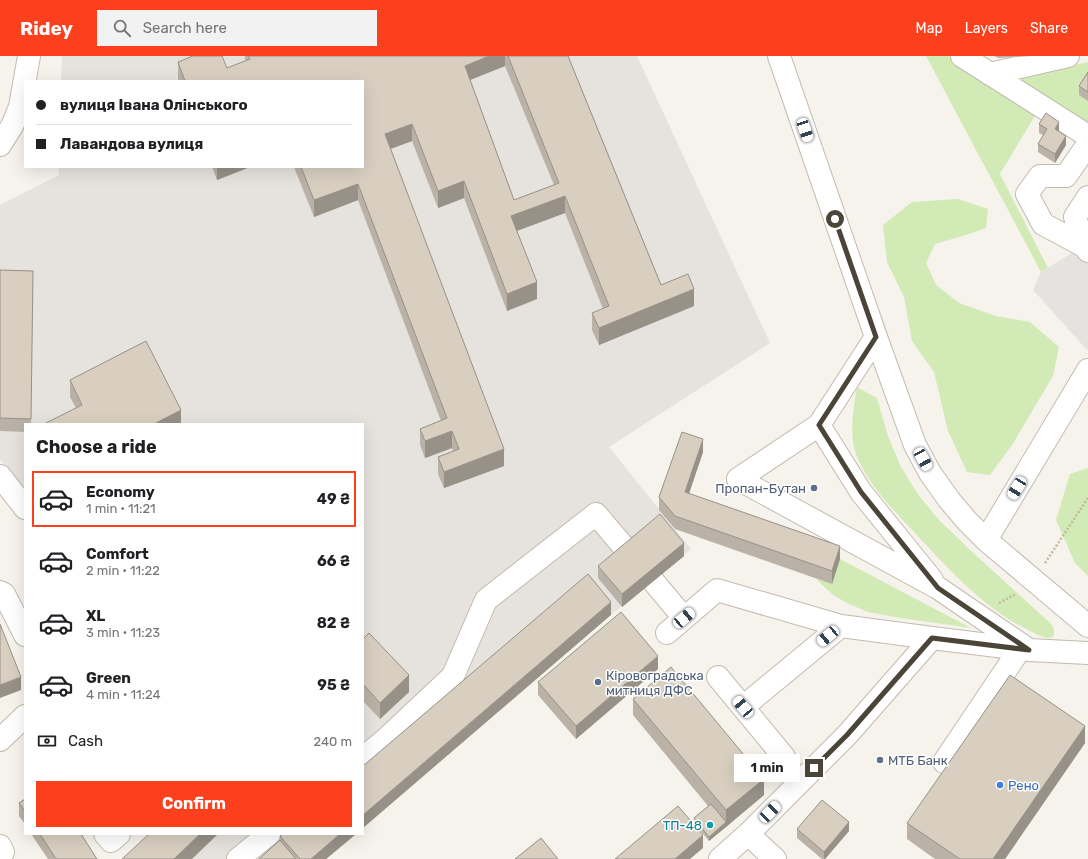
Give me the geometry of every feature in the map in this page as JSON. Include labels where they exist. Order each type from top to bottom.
[{"type":"street","points":[[25,80],[29,56]]},
{"type":"street","points":[[779,56],[912,438],[930,473],[950,501],[986,540],[1088,626]]},
{"type":"street","points":[[962,56],[1088,136]]},
{"type":"street","points":[[990,74],[1068,56]]},
{"type":"street","points":[[0,145],[12,126],[20,106],[24,84]]},
{"type":"street","points":[[1086,249],[1043,224],[1027,194],[1040,176],[1066,176],[1088,144]]},
{"type":"street","points":[[1086,249],[1074,217],[1088,196]]},
{"type":"street","points":[[876,337],[819,425],[738,479],[938,588],[1024,649]]},
{"type":"street","points":[[986,540],[1088,370]]},
{"type":"street","points":[[819,425],[861,492],[938,588]]},
{"type":"street","points":[[0,476],[24,507]]},
{"type":"street","points":[[364,757],[386,739],[454,676],[486,600],[596,514],[629,553]]},
{"type":"street","points":[[653,581],[684,618]]},
{"type":"street","points":[[667,632],[717,590],[841,626],[1024,649],[1088,653]]},
{"type":"street","points":[[0,592],[4,594],[24,633]]},
{"type":"street","points":[[743,707],[841,626]]},
{"type":"street","points":[[720,859],[748,834],[847,735],[932,638]]},
{"type":"street","points":[[944,762],[1024,649]]},
{"type":"street","points":[[718,677],[784,757]]},
{"type":"street","points":[[0,740],[24,717]]},
{"type":"street","points":[[748,834],[775,859]]},
{"type":"street","points":[[106,835],[111,841],[118,835]]},
{"type":"street","points":[[238,859],[268,835]]},
{"type":"path","points":[[1034,580],[1088,498]]},
{"type":"shaded area","points":[[62,56],[637,56],[770,343],[609,447],[691,549],[611,615],[364,778],[364,423],[24,423],[24,490],[0,459],[0,205],[59,175],[59,168],[364,168],[364,80],[61,80]]},
{"type":"shaded area","points":[[1088,243],[1088,351],[1033,290],[1041,272]]},
{"type":"shaded area","points":[[165,835],[297,835],[269,859],[140,859]]},
{"type":"green space","points":[[926,56],[949,56],[956,64],[1036,114],[1000,174],[1048,268],[1041,272]]},
{"type":"green space","points":[[1088,62],[1087,124],[1014,79]]},
{"type":"green space","points":[[958,199],[988,209],[986,228],[935,244],[926,263],[936,285],[959,303],[996,316],[1030,322],[1059,347],[1053,376],[1012,445],[990,475],[967,472],[948,431],[934,372],[912,341],[904,297],[887,262],[883,225],[912,202]]},
{"type":"green space","points":[[857,387],[877,398],[888,436],[900,465],[917,493],[939,520],[1052,625],[1054,629],[1053,637],[1050,638],[1038,635],[1014,622],[998,612],[969,589],[942,562],[877,490],[863,470],[853,441],[852,423]]},
{"type":"green space","points":[[1088,468],[1088,576],[1075,563],[1056,520],[1070,474]]},
{"type":"green space","points":[[840,559],[971,628],[868,612],[849,604],[832,594],[816,579],[832,583]]},
{"type":"building","points":[[193,56],[222,56],[227,68],[250,59],[248,56],[489,56],[465,66],[514,200],[559,183],[508,56],[568,56],[661,285],[688,274],[694,289],[599,328],[592,313],[609,306],[565,196],[511,216],[537,282],[507,294],[464,181],[438,191],[412,124],[385,134],[504,449],[444,472],[438,457],[459,449],[452,431],[425,441],[420,429],[447,418],[358,184],[314,200],[301,168],[364,168],[364,80],[185,80],[178,62]]},
{"type":"building","points":[[1088,72],[1088,92],[1079,86]]},
{"type":"building","points":[[1046,113],[1059,122],[1055,129],[1066,136],[1055,154],[1038,144],[1047,129],[1039,124]]},
{"type":"building","points":[[0,270],[33,271],[31,419],[0,418]]},
{"type":"building","points":[[146,341],[181,410],[156,423],[46,423],[82,405],[70,380]]},
{"type":"building","points":[[682,432],[703,439],[685,492],[840,546],[832,571],[675,516],[659,497]]},
{"type":"building","points":[[660,514],[684,543],[622,594],[598,566]]},
{"type":"building","points":[[588,574],[611,602],[364,814],[364,765]]},
{"type":"building","name":"Кіровоградська митниця ДФС","points":[[621,612],[658,656],[576,726],[538,682]]},
{"type":"building","points":[[0,624],[21,677],[0,685]]},
{"type":"building","points":[[369,633],[409,675],[380,703],[364,685],[364,638]]},
{"type":"building","points":[[671,667],[764,779],[726,810],[633,699]]},
{"type":"building","points":[[1010,675],[1085,726],[993,859],[960,859],[907,823]]},
{"type":"building","points":[[24,800],[24,810],[19,803]]},
{"type":"building","points":[[822,800],[849,822],[824,852],[797,829]]},
{"type":"building","name":"ТП-48","points":[[711,804],[726,822],[709,837],[694,818]]},
{"type":"building","points":[[678,806],[703,835],[675,859],[615,859]]},
{"type":"building","points":[[41,835],[82,835],[97,859],[56,859]]},
{"type":"building","points":[[148,835],[199,835],[174,859],[122,859]]},
{"type":"building","points":[[339,835],[311,859],[300,859],[280,836]]},
{"type":"building","points":[[541,838],[558,859],[515,859]]},
{"type":"building","points":[[280,840],[296,859],[259,859]]},
{"type":"place","name":"Пропан-Бутан","points":[[814,488]]},
{"type":"place","name":"Кіровоградська митниця ДФС","points":[[598,682]]},
{"type":"place","name":"МТБ Банк","points":[[880,760]]},
{"type":"place","name":"Рено","points":[[1000,785]]},
{"type":"place","name":"ТП-48","points":[[710,825]]},
{"type":"route","points":[[814,768],[847,735],[932,638],[1029,650],[938,588],[861,492],[819,425],[876,337],[835,219]]}]
